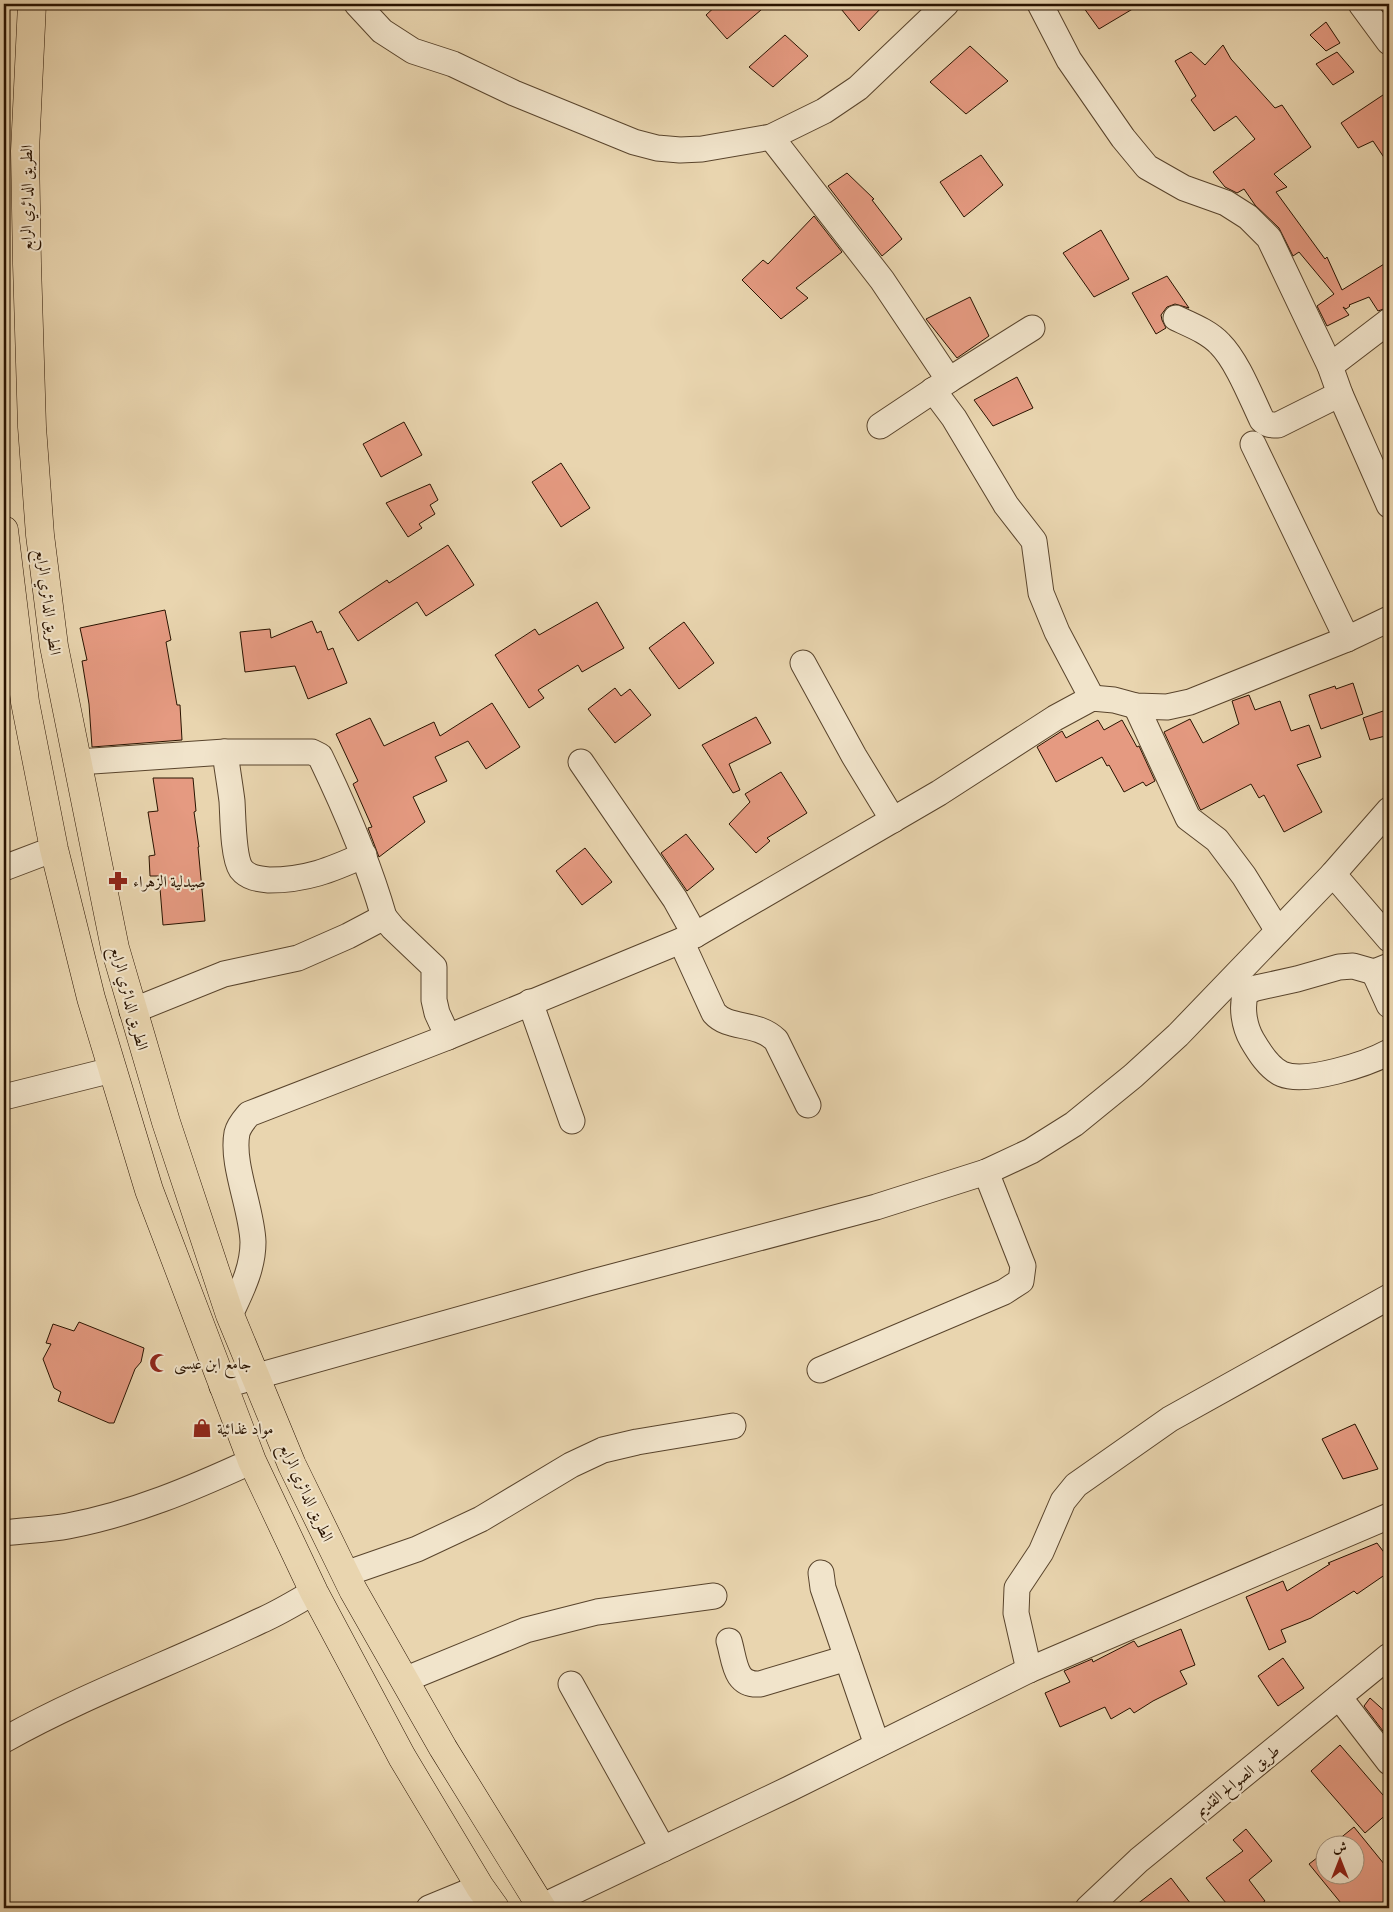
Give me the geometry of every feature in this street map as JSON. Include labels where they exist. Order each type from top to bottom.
[{"type":"main road","name":"الطريق الدائري الرابع","points":[[32,4],[14,150],[40,536],[54,646],[115,948],[166,1122],[230,1315],[292,1465],[345,1574],[404,1680],[443,1748],[542,1908]]},
{"type":"main road","points":[[4,530],[25,702],[54,850],[91,998],[149,1190],[252,1462],[314,1592],[402,1757],[487,1898]]},
{"type":"street","points":[[357,4],[382,31],[413,51],[453,64],[486,81],[634,142],[657,148],[680,150],[702,149],[771,137],[824,111],[858,88],[946,4]]},
{"type":"street","points":[[1040,4],[1069,60],[1123,138],[1147,167],[1184,188],[1226,203],[1248,217],[1268,238],[1330,366],[1340,394],[1389,505]]},
{"type":"street","points":[[1361,4],[1389,42]]},
{"type":"street","points":[[771,137],[882,280],[941,385],[954,418],[1006,506],[1034,542],[1041,593],[1057,632],[1092,698]]},
{"type":"street","points":[[1176,318],[1205,332],[1219,343],[1229,355],[1265,423],[1278,425],[1340,394]]},
{"type":"street","points":[[1330,366],[1389,321]]},
{"type":"street","points":[[880,426],[1032,328]]},
{"type":"street","points":[[1252,444],[1347,639]]},
{"type":"street","points":[[230,1315],[251,1265],[253,1242],[250,1215],[237,1155],[238,1131],[249,1114],[448,1037],[688,938],[939,793],[1055,718],[1092,698],[1114,700],[1136,706],[1167,707],[1190,702],[1347,639],[1389,619]]},
{"type":"street","points":[[803,663],[854,756],[893,820]]},
{"type":"street","points":[[1136,706],[1188,818],[1217,840],[1244,876],[1278,930]]},
{"type":"street","points":[[78,762],[225,752],[312,752],[320,756],[346,810],[364,855],[384,917],[434,967],[434,1000],[437,1013],[448,1037]]},
{"type":"street","points":[[225,752],[232,800],[236,850],[240,869],[248,875],[259,879],[300,878],[330,870],[364,855]]},
{"type":"street","points":[[581,762],[676,899],[714,1013],[722,1020],[761,1029],[769,1033],[776,1040],[808,1105]]},
{"type":"street","points":[[222,1386],[589,1283],[876,1207],[986,1172],[1031,1151],[1074,1124],[1133,1076],[1178,1035],[1239,986],[1278,930],[1333,874],[1389,810]]},
{"type":"street","points":[[4,868],[54,850]]},
{"type":"street","points":[[1333,874],[1389,939]]},
{"type":"street","points":[[132,1011],[224,974],[298,958],[348,936],[384,917]]},
{"type":"street","points":[[1239,986],[1256,988],[1340,967],[1353,966],[1382,969],[1389,1005]]},
{"type":"street","points":[[1239,986],[1244,1000],[1243,1009],[1248,1033],[1260,1054],[1281,1073],[1309,1077],[1360,1064],[1389,1052]]},
{"type":"street","points":[[530,1002],[572,1121]]},
{"type":"street","points":[[4,1097],[112,1070]]},
{"type":"street","points":[[820,1370],[1004,1292],[1021,1281],[1023,1266],[1021,1258],[986,1172]]},
{"type":"street","points":[[1029,1670],[1016,1613],[1017,1588],[1040,1552],[1063,1501],[1076,1485],[1170,1419],[1387,1302]]},
{"type":"street","points":[[345,1574],[418,1549],[481,1519],[571,1465],[603,1450],[637,1442],[733,1426]]},
{"type":"street","points":[[4,1533],[68,1526],[141,1507],[174,1496],[252,1462]]},
{"type":"street","points":[[542,1908],[1029,1670],[1389,1516]]},
{"type":"street","points":[[821,1573],[823,1588],[876,1746]]},
{"type":"street","points":[[4,1740],[34,1723],[114,1685],[164,1665],[262,1620],[314,1592]]},
{"type":"street","points":[[404,1680],[526,1630],[598,1612],[714,1596]]},
{"type":"street","points":[[729,1641],[739,1677],[744,1682],[752,1684],[760,1684],[847,1658]]},
{"type":"street","name":"طريق الصوالح القديم","points":[[1088,1908],[1139,1860],[1389,1656]]},
{"type":"street","points":[[571,1684],[663,1849]]},
{"type":"street","points":[[1339,1697],[1389,1762]]},
{"type":"street","points":[[429,1908],[487,1898]]},
{"type":"building","points":[[718,4],[768,4],[727,39],[706,15]]},
{"type":"building","points":[[837,4],[885,4],[859,31]]},
{"type":"building","points":[[1081,4],[1141,4],[1099,29]]},
{"type":"building","points":[[1326,22],[1340,43],[1326,51],[1310,35]]},
{"type":"building","points":[[785,35],[808,56],[773,87],[749,67]]},
{"type":"building","points":[[1223,45],[1231,59],[1275,108],[1282,105],[1311,147],[1274,174],[1287,187],[1276,192],[1325,259],[1327,257],[1342,290],[1389,261],[1389,307],[1378,311],[1369,297],[1349,305],[1346,309],[1343,307],[1349,315],[1327,326],[1317,306],[1334,294],[1299,252],[1293,256],[1279,228],[1255,205],[1244,189],[1237,193],[1225,187],[1213,172],[1255,139],[1236,116],[1214,131],[1191,100],[1196,96],[1175,61],[1191,52],[1205,65]]},
{"type":"building","points":[[970,46],[1008,81],[966,114],[930,82]]},
{"type":"building","points":[[1337,52],[1354,72],[1333,85],[1316,64]]},
{"type":"building","points":[[1389,91],[1389,165],[1373,141],[1358,148],[1341,123]]},
{"type":"building","points":[[981,155],[1003,185],[964,217],[940,182]]},
{"type":"building","points":[[847,173],[874,199],[872,200],[902,239],[882,256],[828,186]]},
{"type":"building","points":[[814,216],[842,252],[796,288],[808,298],[781,319],[742,280],[763,260],[768,264]]},
{"type":"building","points":[[1101,230],[1129,279],[1094,297],[1063,253]]},
{"type":"building","points":[[1167,276],[1189,308],[1175,304],[1167,307],[1161,315],[1166,328],[1156,334],[1132,293]]},
{"type":"building","points":[[970,297],[989,336],[957,358],[926,319]]},
{"type":"building","points":[[1017,377],[1033,408],[993,426],[974,400]]},
{"type":"building","points":[[404,422],[422,455],[381,477],[363,444]]},
{"type":"building","points":[[561,463],[590,508],[561,527],[532,482]]},
{"type":"building","points":[[430,484],[438,500],[430,505],[435,514],[419,524],[422,528],[408,537],[386,503]]},
{"type":"building","points":[[448,545],[474,585],[426,616],[417,602],[358,641],[339,612],[387,580],[389,583]]},
{"type":"building","points":[[597,602],[624,648],[582,672],[578,665],[538,690],[544,698],[529,708],[495,655],[535,629],[539,635]]},
{"type":"building","points":[[165,610],[171,640],[166,642],[177,705],[180,705],[182,740],[92,747],[89,704],[82,661],[87,660],[80,628]]},
{"type":"building","points":[[312,621],[317,633],[321,631],[328,650],[333,648],[347,683],[308,699],[295,666],[245,672],[240,632],[270,629],[271,638]]},
{"type":"building","points":[[684,622],[714,663],[679,689],[649,648]]},
{"type":"building","points":[[1353,683],[1363,714],[1321,729],[1309,695],[1335,686],[1336,689]]},
{"type":"building","points":[[615,688],[621,696],[630,689],[651,715],[615,743],[588,709]]},
{"type":"building","points":[[1249,695],[1255,710],[1280,701],[1291,731],[1309,725],[1321,757],[1297,765],[1322,812],[1284,832],[1264,795],[1259,798],[1251,784],[1201,810],[1164,732],[1190,719],[1203,743],[1239,724],[1232,701]]},
{"type":"building","points":[[492,703],[520,747],[486,769],[468,741],[435,757],[447,781],[413,797],[425,822],[379,857],[368,828],[372,827],[353,784],[358,781],[336,734],[370,718],[384,746],[434,722],[440,736]]},
{"type":"building","points":[[1389,709],[1389,735],[1370,740],[1363,718]]},
{"type":"building","points":[[756,717],[771,743],[729,764],[740,790],[733,793],[702,745]]},
{"type":"building","points":[[1098,720],[1104,730],[1122,720],[1137,747],[1139,746],[1155,781],[1146,786],[1143,782],[1124,792],[1109,765],[1107,766],[1102,757],[1056,782],[1037,747],[1062,731],[1066,738]]},
{"type":"building","points":[[781,772],[807,813],[767,838],[770,841],[756,853],[729,824],[750,802],[745,794]]},
{"type":"building","points":[[153,778],[193,778],[196,811],[194,812],[205,921],[163,925],[159,876],[150,876],[149,856],[155,855],[148,812],[158,811]]},
{"type":"building","points":[[686,834],[714,869],[687,891],[661,853]]},
{"type":"building","points":[[585,848],[612,882],[582,905],[556,871]]},
{"type":"building","points":[[79,1322],[144,1348],[141,1362],[135,1369],[114,1423],[109,1423],[58,1401],[61,1392],[54,1388],[43,1359],[51,1344],[46,1343],[53,1324],[74,1331]]},
{"type":"building","points":[[1355,1424],[1378,1469],[1343,1479],[1322,1439]]},
{"type":"building","points":[[1377,1543],[1389,1559],[1389,1572],[1357,1594],[1354,1591],[1311,1618],[1281,1630],[1286,1642],[1269,1650],[1246,1597],[1283,1581],[1287,1591],[1330,1564],[1328,1563]]},
{"type":"building","points":[[1181,1629],[1195,1665],[1180,1671],[1187,1684],[1134,1713],[1130,1708],[1111,1719],[1105,1707],[1060,1727],[1045,1693],[1070,1682],[1064,1671],[1092,1659],[1093,1662],[1134,1641],[1138,1647]]},
{"type":"building","points":[[1283,1658],[1304,1688],[1278,1706],[1258,1676]]},
{"type":"building","points":[[1370,1698],[1389,1715],[1389,1739],[1364,1706]]},
{"type":"building","points":[[1340,1745],[1389,1802],[1389,1812],[1365,1833],[1311,1771]]},
{"type":"building","points":[[1354,1827],[1360,1834],[1345,1834]]},
{"type":"building","points":[[1246,1829],[1272,1861],[1249,1880],[1265,1901],[1255,1908],[1230,1908],[1206,1878],[1243,1851],[1233,1840]]},
{"type":"building","points":[[1366,1842],[1389,1870],[1389,1908],[1345,1908],[1325,1884],[1366,1884]]},
{"type":"building","points":[[1316,1859],[1316,1873],[1309,1864]]},
{"type":"building","points":[[1171,1878],[1194,1908],[1132,1908]]},
{"type":"place","name":"صيدلية الزهراء","points":[[118,881]]},
{"type":"place","name":"جامع ابن عيسى","points":[[159,1363]]},
{"type":"place","name":"مواد غذائية","points":[[202,1428]]}]
